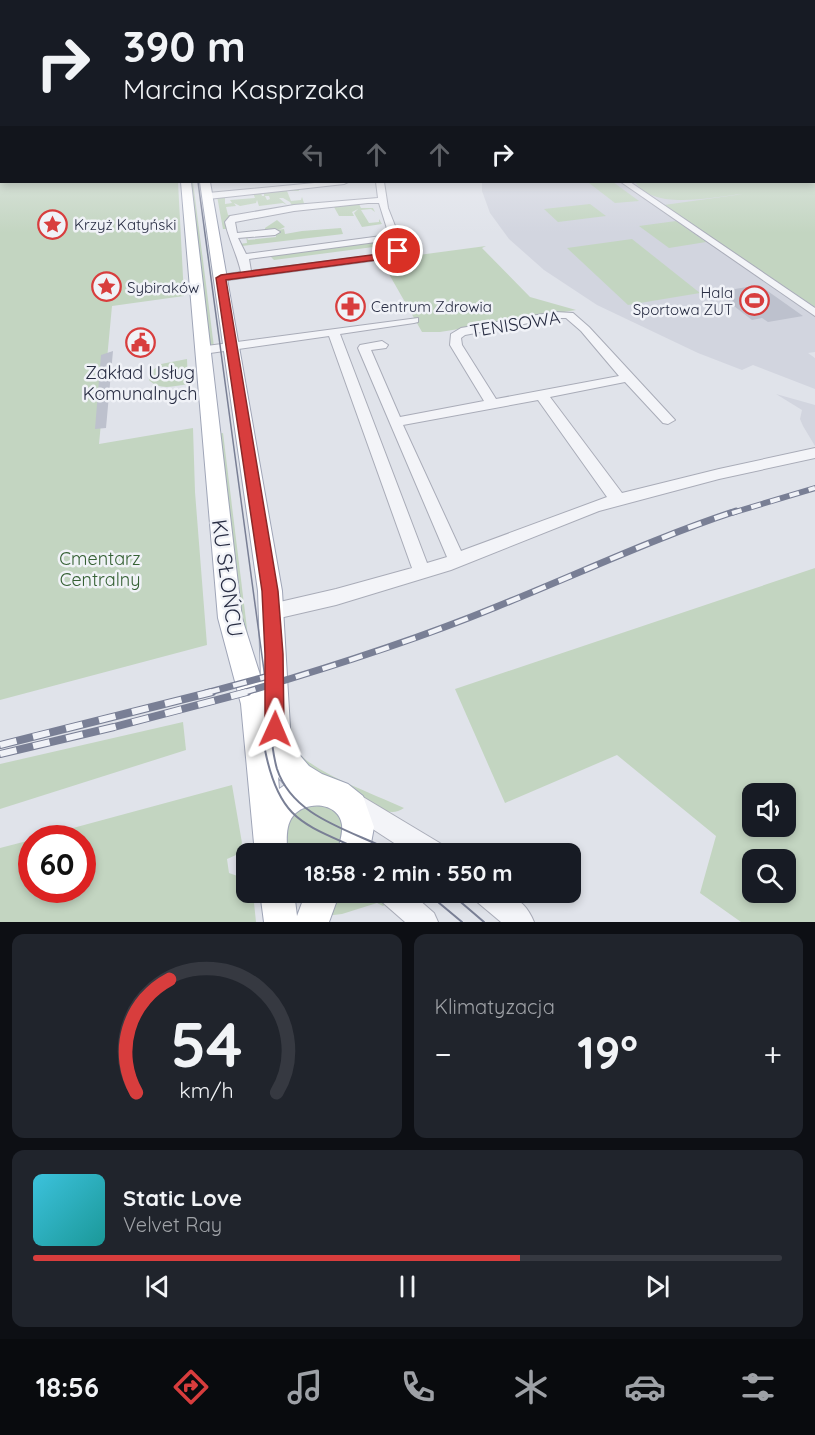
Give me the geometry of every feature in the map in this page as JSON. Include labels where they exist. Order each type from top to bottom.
[{"type":"main road","name":"KU SŁOŃCU","points":[[186,183],[230,618],[255,704],[270,843]]},
{"type":"main road","name":"KU SŁOŃCU","points":[[205,183],[268,574],[277,746],[281,757],[293,772],[332,794]]},
{"type":"main road","points":[[271,843],[275,819],[286,802],[302,792],[332,794],[353,810],[357,824],[356,843]]},
{"type":"main road","points":[[278,903],[281,922]]},
{"type":"main road","points":[[312,922],[319,903]]},
{"type":"street","points":[[224,189],[327,183]]},
{"type":"street","points":[[221,278],[398,255],[395,237],[382,201],[380,183]]},
{"type":"street","points":[[626,183],[815,313]]},
{"type":"street","points":[[208,196],[224,189],[250,186]]},
{"type":"street","points":[[248,274],[243,257],[236,247],[231,219],[243,215],[365,200],[382,201]]},
{"type":"street","points":[[213,231],[276,232]]},
{"type":"street","points":[[243,257],[344,236],[395,237]]},
{"type":"street","points":[[236,247],[266,244]]},
{"type":"street","name":"TENISOWA","points":[[492,404],[456,345],[455,337],[461,332],[555,315],[569,315],[585,329],[668,420]]},
{"type":"street","points":[[203,350],[414,320]]},
{"type":"street","points":[[333,332],[422,572],[457,561],[559,518],[618,500],[718,474],[815,453]]},
{"type":"street","points":[[382,345],[364,348],[457,561]]},
{"type":"street","points":[[395,422],[628,378]]},
{"type":"street","points":[[541,395],[618,500]]},
{"type":"street","name":"KU SŁOŃCU","points":[[271,612],[422,572]]},
{"type":"street","points":[[332,794],[415,843]]},
{"type":"street","points":[[403,903],[425,922]]},
{"type":"street","points":[[498,903],[521,922]]},
{"type":"shaded area","points":[[482,183],[815,183],[815,185],[657,207],[815,316],[815,352],[808,353],[815,358],[815,389],[753,365],[742,370],[698,353],[597,305],[544,270],[509,239],[490,213],[482,191]]},
{"type":"shaded area","points":[[776,394],[815,405],[815,446],[800,419],[802,410]]},
{"type":"green space","name":"Cmentarz Centralny","points":[[0,183],[178,183],[184,296],[112,306],[99,444],[193,428],[195,492],[207,645],[0,700]]},
{"type":"green space","points":[[189,183],[193,183],[214,347],[208,346]]},
{"type":"green space","points":[[589,183],[614,183],[639,201],[615,203]]},
{"type":"green space","points":[[636,183],[815,183],[815,307],[664,205],[743,194],[670,200],[644,191]]},
{"type":"green space","points":[[298,188],[299,191],[287,191],[291,201],[301,200],[302,197],[305,206],[292,206],[283,198],[279,198],[287,205],[283,203],[259,206],[257,200],[256,203],[240,206],[234,203],[236,206],[226,207],[228,215],[239,215],[228,229],[223,229],[217,196],[225,196],[225,204],[232,203],[230,200],[255,198],[253,193],[260,190],[264,196],[264,193]]},
{"type":"green space","points":[[358,202],[361,208],[373,208],[375,212],[371,209],[361,210],[369,223],[379,222],[379,219],[382,224],[362,227],[354,213],[358,209],[352,212],[354,216],[339,216],[334,207]]},
{"type":"green space","points":[[590,204],[606,216],[558,222],[544,209]]},
{"type":"green space","points":[[277,220],[285,227],[278,230],[284,229],[285,234],[341,228],[343,234],[242,246],[239,244],[247,243],[246,235],[248,240],[276,237],[275,230],[265,231],[265,228]]},
{"type":"green space","points":[[676,221],[706,242],[669,248],[639,226]]},
{"type":"green space","points":[[385,239],[387,243],[392,243],[392,250],[389,253],[381,246],[274,260],[270,256]]},
{"type":"green space","points":[[632,239],[700,293],[628,305],[567,248]]},
{"type":"green space","points":[[486,246],[482,248],[530,297],[576,310],[440,332],[422,332],[381,260]]},
{"type":"green space","points":[[187,359],[188,384],[162,387],[149,380],[149,373],[161,364]]},
{"type":"green space","points":[[223,433],[251,661],[242,632],[217,434]]},
{"type":"green space","points":[[815,568],[815,922],[741,922],[700,893],[716,836],[617,755],[505,803],[455,689]]},
{"type":"green space","points":[[288,704],[293,739],[297,750],[304,758],[329,774],[404,808],[389,812],[382,810],[345,783],[318,775],[307,767],[287,747]]},
{"type":"green space","points":[[183,722],[186,750],[0,809],[0,764]]},
{"type":"green space","points":[[232,785],[242,843],[236,843],[236,855],[227,859],[229,873],[236,875],[236,903],[254,903],[256,922],[0,922],[0,848],[18,843],[18,903],[96,903],[96,825],[84,825]]},
{"type":"green space","points":[[306,804],[331,805],[344,820],[341,843],[285,843],[285,831],[295,815]]},
{"type":"green space","points":[[334,903],[377,903],[342,914],[325,916]]},
{"type":"building","name":"Hala Sportowa ZUT","points":[[759,285],[803,316],[768,322],[762,318],[752,320],[712,289],[724,287],[729,290]]},
{"type":"building","points":[[113,351],[106,428],[95,429],[101,355]]},
{"type":"tram line","points":[[198,183],[267,693]]},
{"type":"tram line","points":[[267,692],[275,760],[285,786],[297,801],[312,812],[328,822],[374,843]]},
{"type":"tram line","points":[[265,750],[271,775],[288,808],[313,828],[345,843]]},
{"type":"tram line","points":[[439,903],[462,922]]},
{"type":"tram line","points":[[462,903],[484,922]]},
{"type":"railway","points":[[99,287],[108,287]]},
{"type":"railway","points":[[732,513],[815,488]]},
{"type":"railway","points":[[242,693],[402,643],[526,595],[645,545],[736,511]]},
{"type":"railway","points":[[206,693],[265,677]]},
{"type":"railway","points":[[0,745],[212,692]]},
{"type":"railway","points":[[0,754],[247,692]]},
{"type":"place","name":"Krzyż Katyński","points":[[53,224]]},
{"type":"place","name":"Sybiraków","points":[[106,287]]},
{"type":"place","name":"Hala Sportowa ZUT","points":[[754,301]]},
{"type":"place","name":"Centrum Zdrowia","points":[[350,306]]},
{"type":"place","name":"Zakład Usług Komunalnych","points":[[140,343]]},
{"type":"route","points":[[275,729],[270,591],[221,278],[398,255],[398,251]]}]
